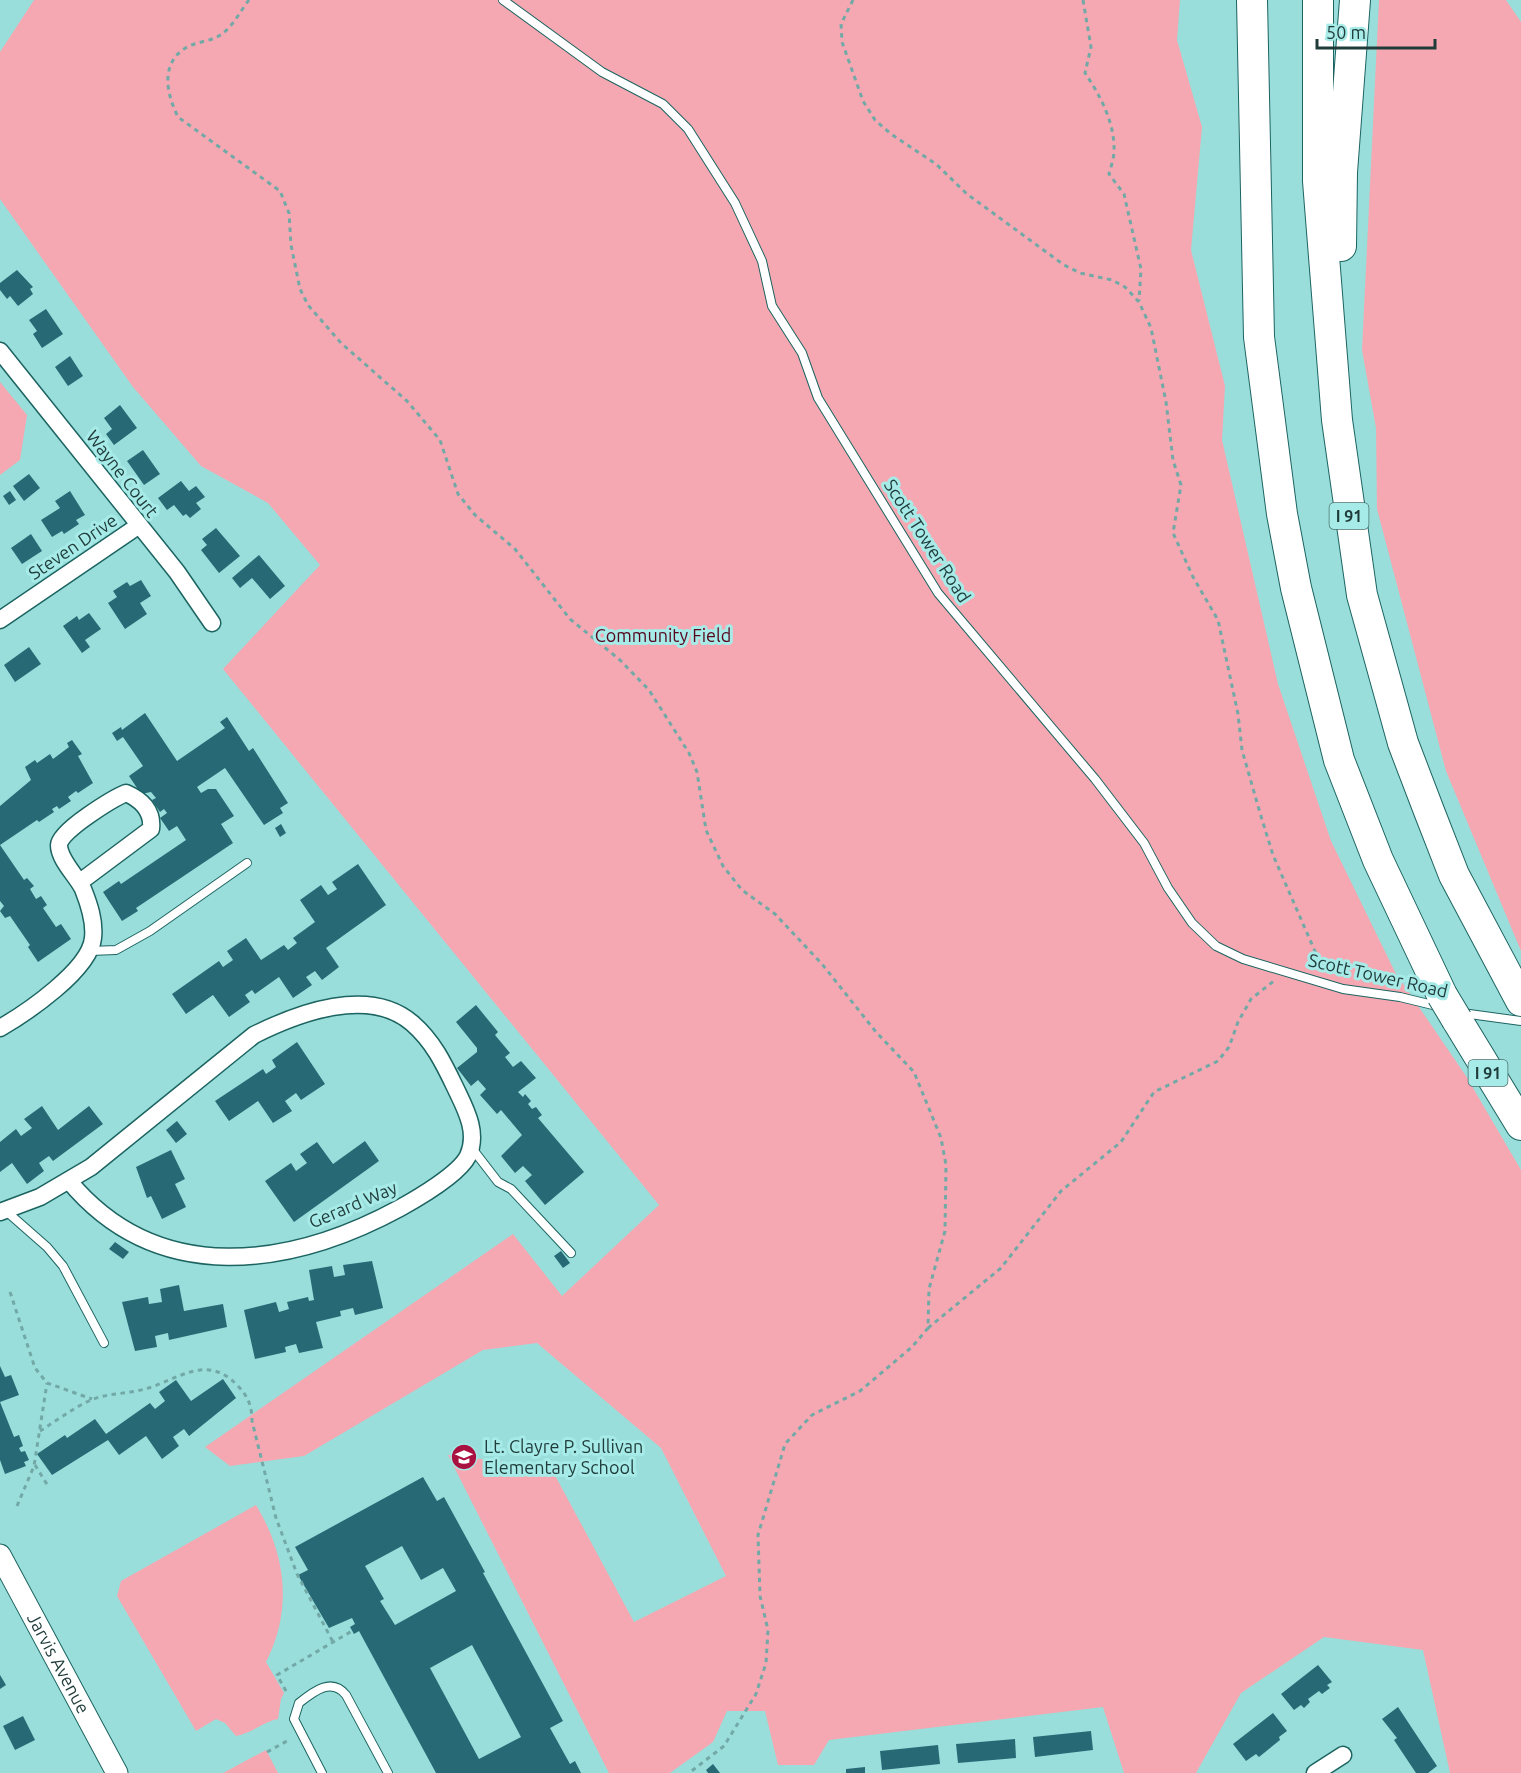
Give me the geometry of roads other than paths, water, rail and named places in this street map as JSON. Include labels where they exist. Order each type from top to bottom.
[{"type":"highway","name":"I 91","points":[[1252,0],[1259,337],[1281,503],[1296,588],[1339,760],[1378,861],[1449,1008],[1521,1125]]},
{"type":"highway","name":"I 91","points":[[1318,0],[1318,181],[1337,420],[1362,595],[1403,743],[1454,875],[1521,1001]]},
{"type":"highway","points":[[1337,420],[1342,172],[1355,0]]},
{"type":"street","name":"Wayne Court","points":[[0,351],[177,572],[212,623]]},
{"type":"street","name":"Steven Drive","points":[[0,620],[138,526]]},
{"type":"street","points":[[0,1028],[48,994],[90,951],[93,939],[89,904],[80,882],[62,854],[59,845],[61,839],[75,825],[115,798],[126,793],[135,797],[148,810],[152,819],[151,829],[80,882]]},
{"type":"street","points":[[3,1211],[69,1181],[116,1149],[254,1035],[283,1022],[335,1007],[354,1006],[386,1010],[401,1016],[420,1030],[439,1054],[468,1114],[472,1128],[471,1147]]},
{"type":"street","name":"Gerard Way","points":[[69,1181],[108,1216],[153,1243],[193,1255],[234,1258],[303,1247],[382,1217],[410,1202],[460,1167],[471,1147]]},
{"type":"street","name":"Jarvis Avenue","points":[[0,1555],[117,1773]]},
{"type":"street","points":[[1315,1773],[1343,1755]]},
{"type":"lane","name":"Scott Tower Road","points":[[503,0],[602,72],[663,104],[688,129],[735,203],[762,261],[772,306],[802,353],[818,398],[938,593],[1095,779],[1144,843],[1168,888],[1192,923],[1216,946],[1243,958],[1343,989],[1400,997],[1469,1015],[1521,1021]]},
{"type":"lane","points":[[90,951],[116,950],[150,931],[247,863]]},
{"type":"lane","points":[[471,1147],[498,1182],[512,1189],[571,1253]]},
{"type":"lane","points":[[3,1211],[47,1247],[63,1266],[105,1343]]},
{"type":"lane","points":[[322,1773],[294,1719],[299,1703],[328,1685],[341,1689],[346,1695],[388,1773]]},
{"type":"place","name":"Lt. Clayre P. Sullivan Elementary School","points":[[464,1457]]},
{"type":"park label","name":"Community Field","points":[[663,636]]}]
